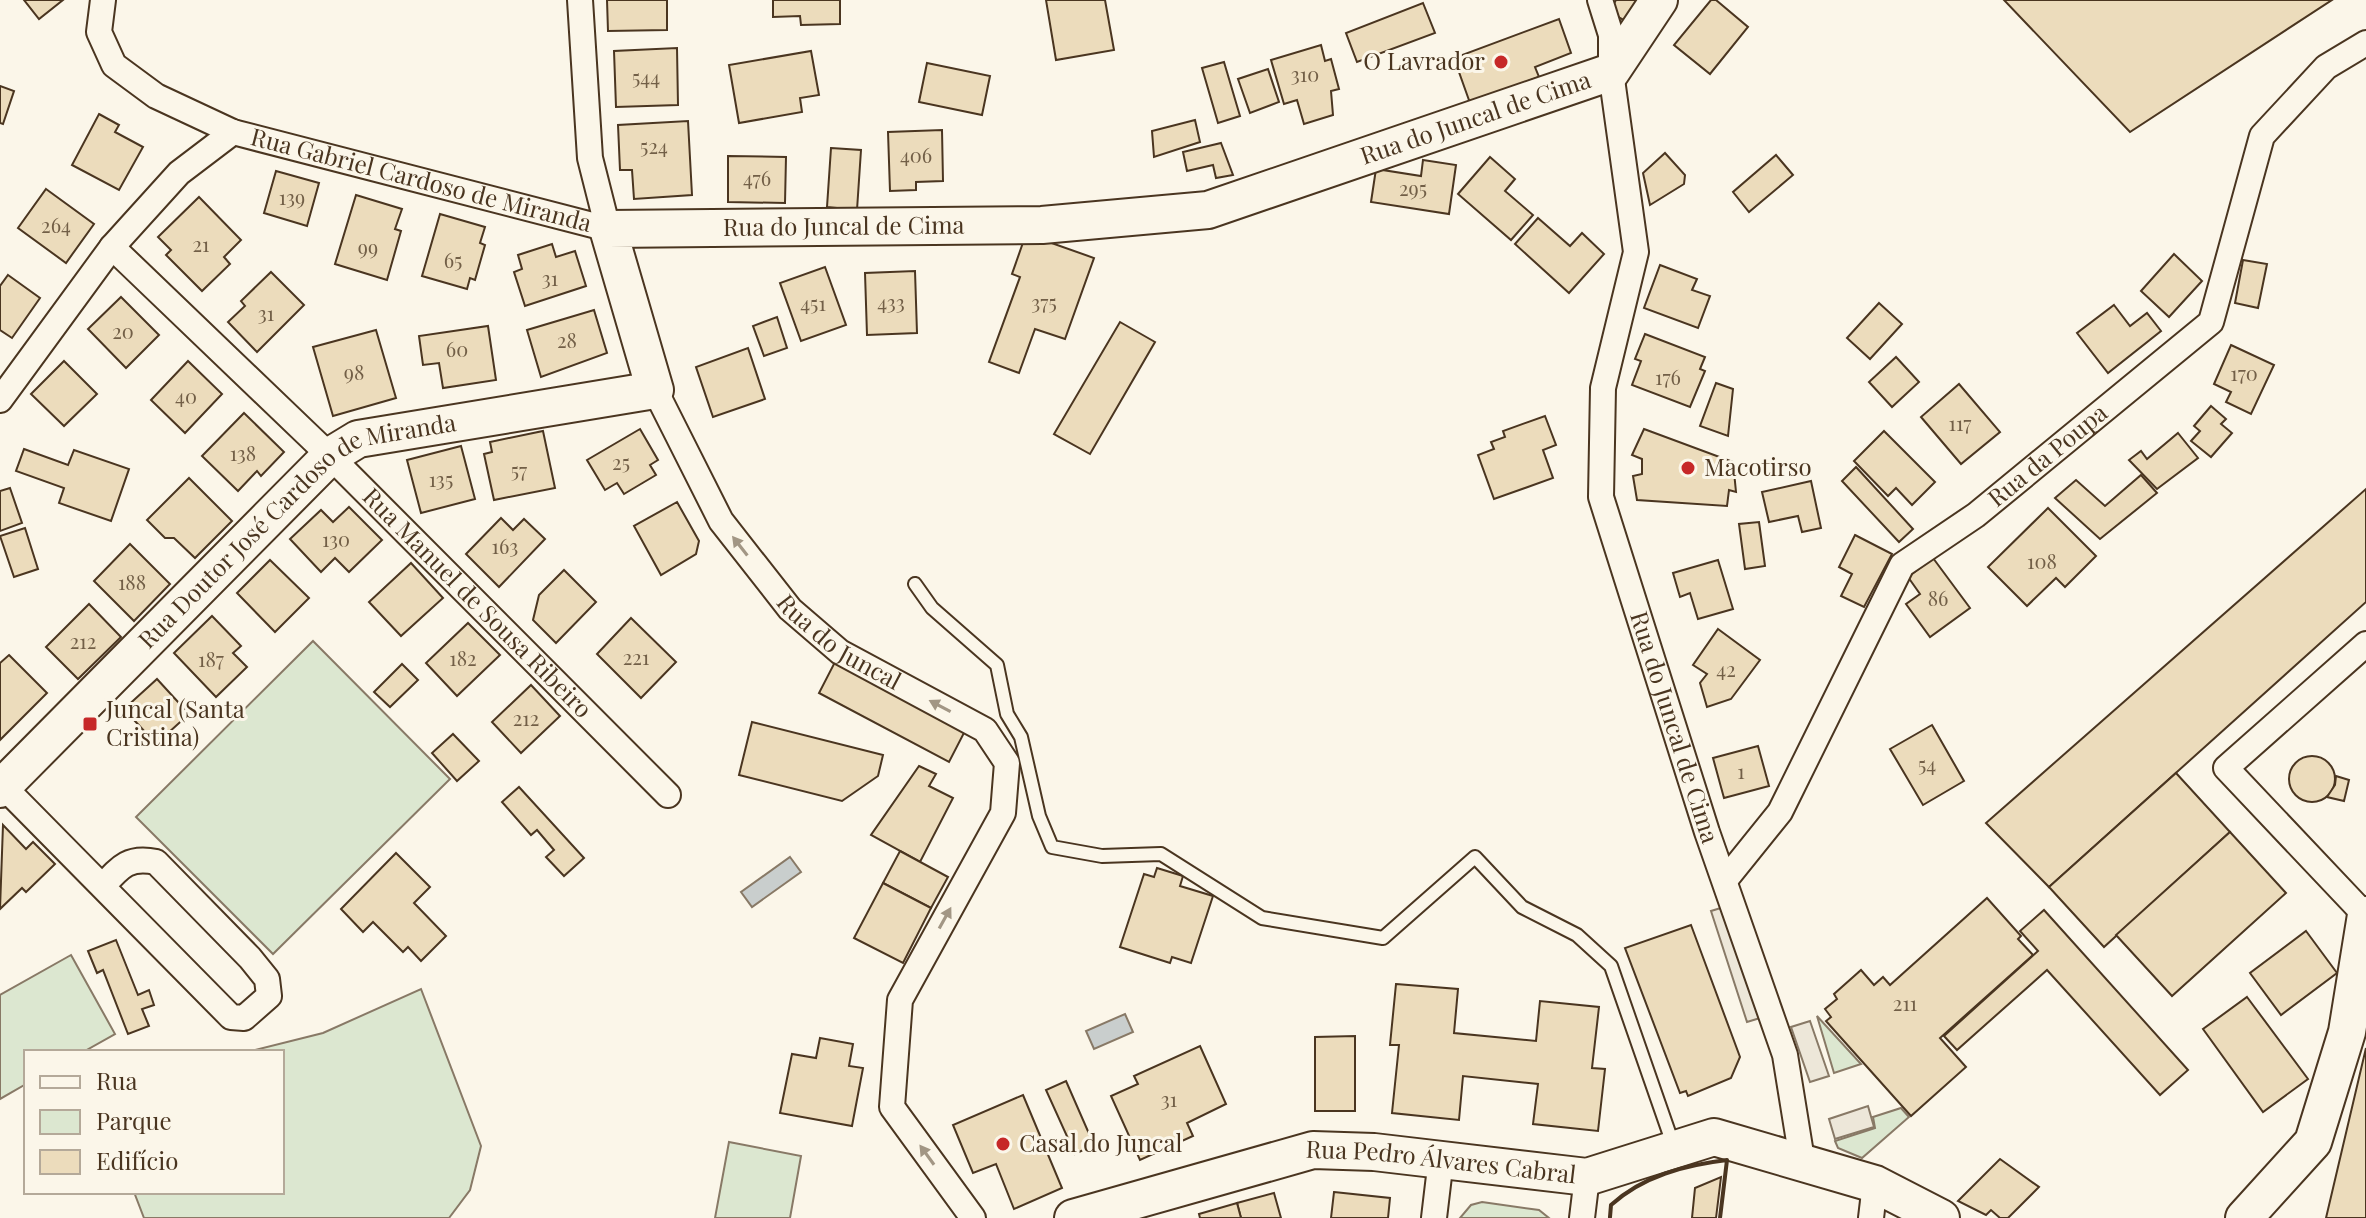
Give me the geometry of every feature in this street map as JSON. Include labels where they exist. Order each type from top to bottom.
[{"type":"street","name":"Rua Gabriel Cardoso de Miranda","points":[[103,0],[99,32],[114,65],[156,96],[233,132],[608,229]]},
{"type":"street","name":"Rua do Juncal","points":[[580,0],[590,158],[608,229],[655,390],[721,521],[790,609],[840,652],[985,730],[1007,763],[1003,813],[900,1000],[892,1107],[973,1218]]},
{"type":"street","points":[[1600,0],[1611,35],[1611,72]]},
{"type":"street","points":[[1611,72],[1659,0]]},
{"type":"street","name":"Rua da Poupa","points":[[1726,879],[1780,812],[1902,565],[1976,515],[2211,322],[2262,136],[2326,67],[2366,43]]},
{"type":"street","name":"Rua do Juncal de Cima","points":[[608,229],[1042,225],[1208,210],[1611,72],[1636,252],[1603,388],[1601,497],[1707,832],[1726,879],[1785,1055],[1802,1160]]},
{"type":"street","name":"Rua Gabriel Cardoso de Miranda","points":[[0,400],[112,247],[179,173],[233,132]]},
{"type":"street","name":"Rua Manuel de Sousa Ribeiro","points":[[112,247],[330,456],[668,795]]},
{"type":"street","name":"Rua Doutor José Cardoso de Miranda","points":[[2,787],[330,456],[358,439],[655,390]]},
{"type":"street","points":[[2244,1218],[2313,1142],[2347,1032],[2366,915],[2226,768],[2366,644]]},
{"type":"street","points":[[2,787],[231,1017],[244,1018],[269,996],[267,979],[250,958],[156,862],[137,858],[122,865],[103,886]]},
{"type":"street","name":"Rua Pedro Álvares Cabral","points":[[1073,1218],[1313,1150],[1441,1159],[1587,1177],[1674,1147],[1714,1137],[1802,1160],[1873,1201],[1941,1218]]},
{"type":"street","points":[[1434,1218],[1441,1159]]},
{"type":"street","points":[[1582,1218],[1587,1177]]},
{"type":"lane","points":[[915,584],[932,608],[997,665],[1007,714],[1021,737],[1039,816],[1052,847],[1102,856],[1161,854],[1262,918],[1383,938],[1475,857],[1522,907],[1577,935],[1611,966],[1674,1147]]},
{"type":"green space","points":[[313,641],[450,779],[273,954],[136,817]]},
{"type":"green space","points":[[71,955],[115,1034],[87,1050],[24,1050],[24,1085],[0,1099],[0,995]]},
{"type":"green space","points":[[421,989],[481,1146],[470,1190],[449,1218],[144,1218],[135,1194],[284,1194],[284,1050],[255,1050],[323,1033]]},
{"type":"green space","points":[[1817,1016],[1861,1064],[1834,1073]]},
{"type":"green space","points":[[1901,1108],[1909,1117],[1862,1158],[1838,1148],[1835,1141],[1875,1128],[1873,1117]]},
{"type":"green space","points":[[729,1142],[801,1156],[790,1218],[715,1218]]},
{"type":"green space","points":[[1482,1202],[1539,1210],[1549,1218],[1460,1218],[1471,1205]]},
{"type":"shaded area","points":[[790,857],[801,872],[752,907],[741,892]]},
{"type":"shaded area","points":[[1724,907],[1760,1018],[1747,1022],[1711,911]]},
{"type":"shaded area","points":[[1125,1014],[1133,1032],[1094,1049],[1086,1031]]},
{"type":"shaded area","points":[[1810,1021],[1829,1076],[1810,1082],[1791,1027]]},
{"type":"shaded area","points":[[1868,1106],[1874,1127],[1835,1139],[1829,1119]]},
{"type":"building","points":[[24,0],[63,0],[39,19]]},
{"type":"building","points":[[607,0],[667,0],[667,30],[608,31]]},
{"type":"building","points":[[773,0],[840,0],[840,24],[801,25],[800,16],[773,17]]},
{"type":"building","points":[[1046,0],[1105,0],[1114,50],[1056,60]]},
{"type":"building","points":[[1616,0],[1643,0],[1629,23],[1609,12]]},
{"type":"building","points":[[1711,0],[1716,0],[1748,27],[1710,74],[1674,45]]},
{"type":"building","points":[[2004,0],[2332,0],[2130,132]]},
{"type":"building","points":[[1423,3],[1435,33],[1357,62],[1346,33]]},
{"type":"building","name":"O Lavrador","points":[[1559,19],[1571,53],[1535,67],[1539,77],[1470,103],[1454,58]]},
{"type":"building","points":[[1321,45],[1325,61],[1331,59],[1339,89],[1331,91],[1333,115],[1304,124],[1297,100],[1284,104],[1271,60]]},
{"type":"building","points":[[677,48],[678,105],[616,107],[614,51]]},
{"type":"building","points":[[811,51],[819,95],[800,98],[802,112],[739,123],[729,65]]},
{"type":"building","points":[[1224,62],[1240,116],[1218,123],[1202,68]]},
{"type":"building","points":[[927,63],[990,76],[982,115],[919,102]]},
{"type":"building","points":[[1268,69],[1279,102],[1250,113],[1238,79]]},
{"type":"building","points":[[0,86],[14,91],[3,124],[0,123]]},
{"type":"building","points":[[99,114],[119,125],[115,132],[143,147],[119,190],[72,165]]},
{"type":"building","points":[[1195,120],[1200,142],[1154,157],[1152,131]]},
{"type":"building","points":[[688,121],[692,195],[634,199],[632,170],[620,170],[618,125]]},
{"type":"building","points":[[942,130],[943,181],[916,182],[916,190],[890,191],[888,132]]},
{"type":"building","points":[[1221,143],[1233,175],[1216,178],[1213,165],[1187,171],[1183,152]]},
{"type":"building","points":[[831,148],[861,150],[857,210],[827,207]]},
{"type":"building","points":[[1665,153],[1685,175],[1684,184],[1650,205],[1643,173]]},
{"type":"building","points":[[1776,155],[1793,175],[1749,212],[1733,192]]},
{"type":"building","points":[[728,156],[786,157],[785,203],[728,202]]},
{"type":"building","points":[[1490,157],[1515,179],[1505,191],[1533,215],[1511,240],[1458,194]]},
{"type":"building","points":[[1423,160],[1456,165],[1449,214],[1371,202],[1376,169],[1421,176]]},
{"type":"building","points":[[276,171],[319,183],[307,226],[264,213]]},
{"type":"building","points":[[46,189],[94,224],[66,263],[18,228]]},
{"type":"building","points":[[356,195],[402,209],[395,229],[401,231],[387,280],[335,264]]},
{"type":"building","points":[[199,197],[241,240],[224,257],[230,264],[202,291],[166,255],[171,250],[158,237]]},
{"type":"building","points":[[440,214],[485,227],[480,243],[485,245],[475,280],[470,278],[467,289],[422,276]]},
{"type":"building","points":[[1538,218],[1570,246],[1582,233],[1604,254],[1569,293],[1515,244]]},
{"type":"building","points":[[1026,234],[1094,258],[1065,339],[1035,329],[1019,373],[989,362],[1020,277],[1012,274]]},
{"type":"building","points":[[552,244],[556,257],[575,251],[586,286],[525,306],[514,272],[522,269],[518,255]]},
{"type":"building","points":[[2174,254],[2202,281],[2169,317],[2141,291]]},
{"type":"building","points":[[2243,260],[2267,264],[2258,308],[2235,303]]},
{"type":"building","points":[[1660,265],[1697,279],[1692,290],[1710,296],[1698,328],[1644,308]]},
{"type":"building","points":[[825,267],[846,325],[801,341],[780,283]]},
{"type":"building","points":[[915,271],[917,333],[867,335],[865,273]]},
{"type":"building","points":[[271,272],[304,305],[257,352],[228,322],[245,306],[241,301]]},
{"type":"building","points":[[8,275],[40,298],[12,338],[0,330],[0,286]]},
{"type":"building","points":[[121,297],[159,335],[126,368],[88,329]]},
{"type":"building","points":[[1879,303],[1902,324],[1870,359],[1847,338]]},
{"type":"building","points":[[2114,305],[2130,326],[2147,313],[2161,331],[2108,373],[2077,333]]},
{"type":"building","points":[[594,310],[607,353],[541,377],[527,330]]},
{"type":"building","points":[[777,317],[787,348],[764,356],[753,326]]},
{"type":"building","points":[[1120,322],[1155,342],[1090,454],[1054,434]]},
{"type":"building","points":[[488,326],[496,380],[443,388],[439,363],[423,365],[419,336]]},
{"type":"building","points":[[376,330],[396,398],[333,416],[313,347]]},
{"type":"building","points":[[1645,334],[1705,357],[1700,369],[1705,371],[1690,407],[1632,385],[1641,361],[1635,359]]},
{"type":"building","points":[[2231,345],[2274,365],[2251,414],[2226,402],[2231,392],[2214,384]]},
{"type":"building","points":[[748,348],[765,399],[713,417],[696,367]]},
{"type":"building","points":[[1896,357],[1919,382],[1892,407],[1869,382]]},
{"type":"building","points":[[64,361],[97,394],[64,426],[31,394]]},
{"type":"building","points":[[188,361],[222,394],[185,433],[151,400]]},
{"type":"building","points":[[1716,383],[1733,389],[1728,436],[1700,426]]},
{"type":"building","points":[[1959,384],[2000,432],[1961,464],[1921,417]]},
{"type":"building","points":[[2211,406],[2226,419],[2221,424],[2232,433],[2211,457],[2191,441],[2200,431],[2194,426]]},
{"type":"building","points":[[244,413],[284,452],[261,476],[257,471],[238,491],[202,456]]},
{"type":"building","points":[[1545,416],[1556,445],[1543,450],[1553,478],[1494,499],[1478,455],[1494,449],[1491,442],[1505,437],[1503,431]]},
{"type":"building","points":[[640,429],[658,460],[650,465],[656,475],[624,494],[617,483],[605,490],[587,460]]},
{"type":"building","name":"Macotirso","points":[[1644,429],[1733,462],[1736,492],[1729,490],[1727,506],[1637,500],[1633,476],[1642,474],[1642,459],[1632,455]]},
{"type":"building","points":[[543,431],[555,488],[494,500],[484,454],[492,452],[490,442]]},
{"type":"building","points":[[1884,431],[1935,482],[1912,505],[1896,488],[1888,496],[1854,461]]},
{"type":"building","points":[[2178,433],[2198,458],[2157,489],[2129,460],[2141,451],[2147,459]]},
{"type":"building","points":[[461,446],[475,499],[421,513],[407,460]]},
{"type":"building","points":[[24,449],[68,465],[74,450],[129,469],[111,521],[59,503],[64,488],[16,471]]},
{"type":"building","points":[[1856,467],[1913,529],[1899,542],[1842,481]]},
{"type":"building","points":[[2141,475],[2157,493],[2100,539],[2055,498],[2076,480],[2105,506]]},
{"type":"building","points":[[189,478],[232,521],[195,558],[174,538],[165,538],[147,520]]},
{"type":"building","points":[[1811,481],[1821,528],[1802,532],[1798,516],[1769,522],[1762,492]]},
{"type":"building","points":[[10,488],[22,523],[0,531],[0,491]]},
{"type":"building","points":[[2366,489],[2366,602],[2049,887],[1986,823]]},
{"type":"building","points":[[677,502],[699,541],[696,554],[661,575],[634,526]]},
{"type":"building","points":[[349,507],[382,540],[349,572],[335,558],[321,572],[290,539],[321,510],[333,522]]},
{"type":"building","points":[[2048,508],[2096,556],[2065,587],[2056,578],[2027,606],[1988,567]]},
{"type":"building","points":[[501,518],[513,530],[524,519],[545,539],[499,587],[466,554]]},
{"type":"building","points":[[1759,522],[1765,566],[1745,569],[1739,524]]},
{"type":"building","points":[[25,528],[38,569],[14,577],[0,536]]},
{"type":"building","points":[[1855,535],[1892,554],[1864,607],[1841,596],[1852,574],[1839,567]]},
{"type":"building","points":[[130,544],[170,584],[134,621],[94,581]]},
{"type":"building","points":[[1933,558],[1970,608],[1930,637],[1906,604],[1920,594],[1908,577]]},
{"type":"building","points":[[270,560],[309,598],[275,632],[237,593]]},
{"type":"building","points":[[1718,560],[1733,609],[1698,619],[1690,593],[1680,597],[1673,573]]},
{"type":"building","points":[[411,563],[443,598],[401,636],[369,602]]},
{"type":"building","points":[[564,570],[596,602],[556,643],[533,620],[539,595]]},
{"type":"building","points":[[89,604],[121,637],[78,679],[46,647]]},
{"type":"building","points":[[212,616],[241,646],[233,653],[247,667],[216,697],[174,653]]},
{"type":"building","points":[[631,618],[676,662],[641,698],[597,654]]},
{"type":"building","points":[[468,623],[500,655],[457,696],[426,663]]},
{"type":"building","points":[[1718,629],[1760,660],[1731,699],[1707,707],[1700,683],[1707,674],[1693,665]]},
{"type":"building","points":[[9,655],[47,693],[0,740],[0,663]]},
{"type":"building","points":[[836,660],[966,729],[949,762],[819,693]]},
{"type":"building","points":[[402,664],[418,680],[390,707],[374,692]]},
{"type":"building","points":[[157,679],[189,714],[156,744],[124,709]]},
{"type":"building","points":[[531,685],[560,716],[521,753],[492,722]]},
{"type":"building","points":[[752,722],[883,755],[878,776],[842,801],[739,775]]},
{"type":"building","points":[[1932,725],[1964,781],[1923,805],[1890,749]]},
{"type":"building","points":[[453,734],[479,761],[457,781],[432,753]]},
{"type":"building","points":[[1758,746],[1769,786],[1724,798],[1713,758]]},
{"type":"building","points":[[2312,756],[2328,763],[2335,779],[2328,795],[2312,802],[2296,795],[2289,779],[2296,763]]},
{"type":"building","points":[[919,766],[936,774],[929,786],[953,798],[920,862],[871,835]]},
{"type":"building","points":[[2176,773],[2230,832],[2104,947],[2049,887]]},
{"type":"building","points":[[2336,776],[2349,780],[2344,801],[2327,797],[2335,785]]},
{"type":"building","points":[[519,787],[584,858],[564,876],[546,857],[554,850],[537,830],[531,835],[502,802]]},
{"type":"building","points":[[3,825],[26,849],[33,842],[55,864],[26,892],[22,888],[0,909]]},
{"type":"building","points":[[2230,832],[2286,893],[2172,996],[2116,935]]},
{"type":"building","points":[[900,851],[948,877],[931,908],[883,883]]},
{"type":"building","points":[[396,853],[430,887],[414,903],[446,936],[421,961],[408,947],[403,952],[373,922],[363,932],[341,909]]},
{"type":"building","points":[[1157,868],[1183,876],[1180,886],[1213,896],[1191,963],[1172,957],[1170,963],[1120,947],[1144,874],[1154,877]]},
{"type":"building","points":[[883,883],[931,908],[903,963],[854,938]]},
{"type":"building","points":[[1987,898],[2021,936],[2018,939],[2033,955],[1940,1038],[1966,1067],[1911,1116],[1826,1021],[1831,1017],[1825,1009],[1837,999],[1834,994],[1861,970],[1874,985],[1883,977],[1890,985]]},
{"type":"building","points":[[2044,910],[2188,1070],[2160,1095],[2047,970],[1957,1050],[1944,1036],[2038,951],[2020,931]]},
{"type":"building","points":[[1691,925],[1740,1057],[1731,1078],[1688,1096],[1686,1091],[1680,1093],[1625,948]]},
{"type":"building","points":[[2306,931],[2337,973],[2281,1015],[2250,973]]},
{"type":"building","points":[[116,940],[138,995],[149,990],[154,1005],[142,1009],[149,1026],[128,1034],[103,970],[97,973],[88,951]]},
{"type":"building","points":[[1396,984],[1458,989],[1454,1033],[1536,1041],[1540,1001],[1599,1007],[1592,1068],[1605,1069],[1598,1131],[1533,1124],[1538,1084],[1463,1076],[1459,1120],[1392,1113],[1399,1045],[1390,1045]]},
{"type":"building","points":[[2247,997],[2308,1079],[2263,1112],[2203,1029]]},
{"type":"building","points":[[1355,1036],[1355,1111],[1315,1111],[1315,1037]]},
{"type":"building","points":[[820,1038],[853,1044],[849,1066],[863,1068],[852,1126],[780,1113],[792,1054],[816,1058]]},
{"type":"building","points":[[1200,1046],[1226,1104],[1187,1123],[1193,1136],[1140,1160],[1111,1096],[1138,1084],[1134,1076]]},
{"type":"building","points":[[2366,1048],[2366,1218],[2326,1218]]},
{"type":"building","points":[[1066,1081],[1094,1145],[1075,1154],[1046,1090]]},
{"type":"building","name":"Casal do Juncal","points":[[1023,1095],[1062,1188],[1014,1209],[996,1164],[973,1173],[953,1125]]},
{"type":"building","points":[[2000,1159],[2039,1187],[2008,1218],[2000,1218],[1991,1210],[1986,1215],[1958,1201]]},
{"type":"building","points":[[1721,1177],[1716,1218],[1692,1218],[1695,1188]]},
{"type":"building","points":[[1334,1192],[1390,1198],[1388,1218],[1331,1218]]},
{"type":"building","points":[[1274,1193],[1281,1218],[1241,1218],[1237,1203]]},
{"type":"building","points":[[1237,1203],[1241,1218],[1200,1218],[1199,1214]]},
{"type":"wall","points":[[1610,1217],[1611,1205],[1651,1179],[1680,1169],[1727,1160],[1720,1218]]},
{"type":"place","name":"O Lavrador","points":[[1501,62]]},
{"type":"place","name":"Macotirso","points":[[1688,468]]},
{"type":"place","name":"Juncal (Santa Cristina)","points":[[90,724]]},
{"type":"place","name":"Casal do Juncal","points":[[1003,1144]]}]
